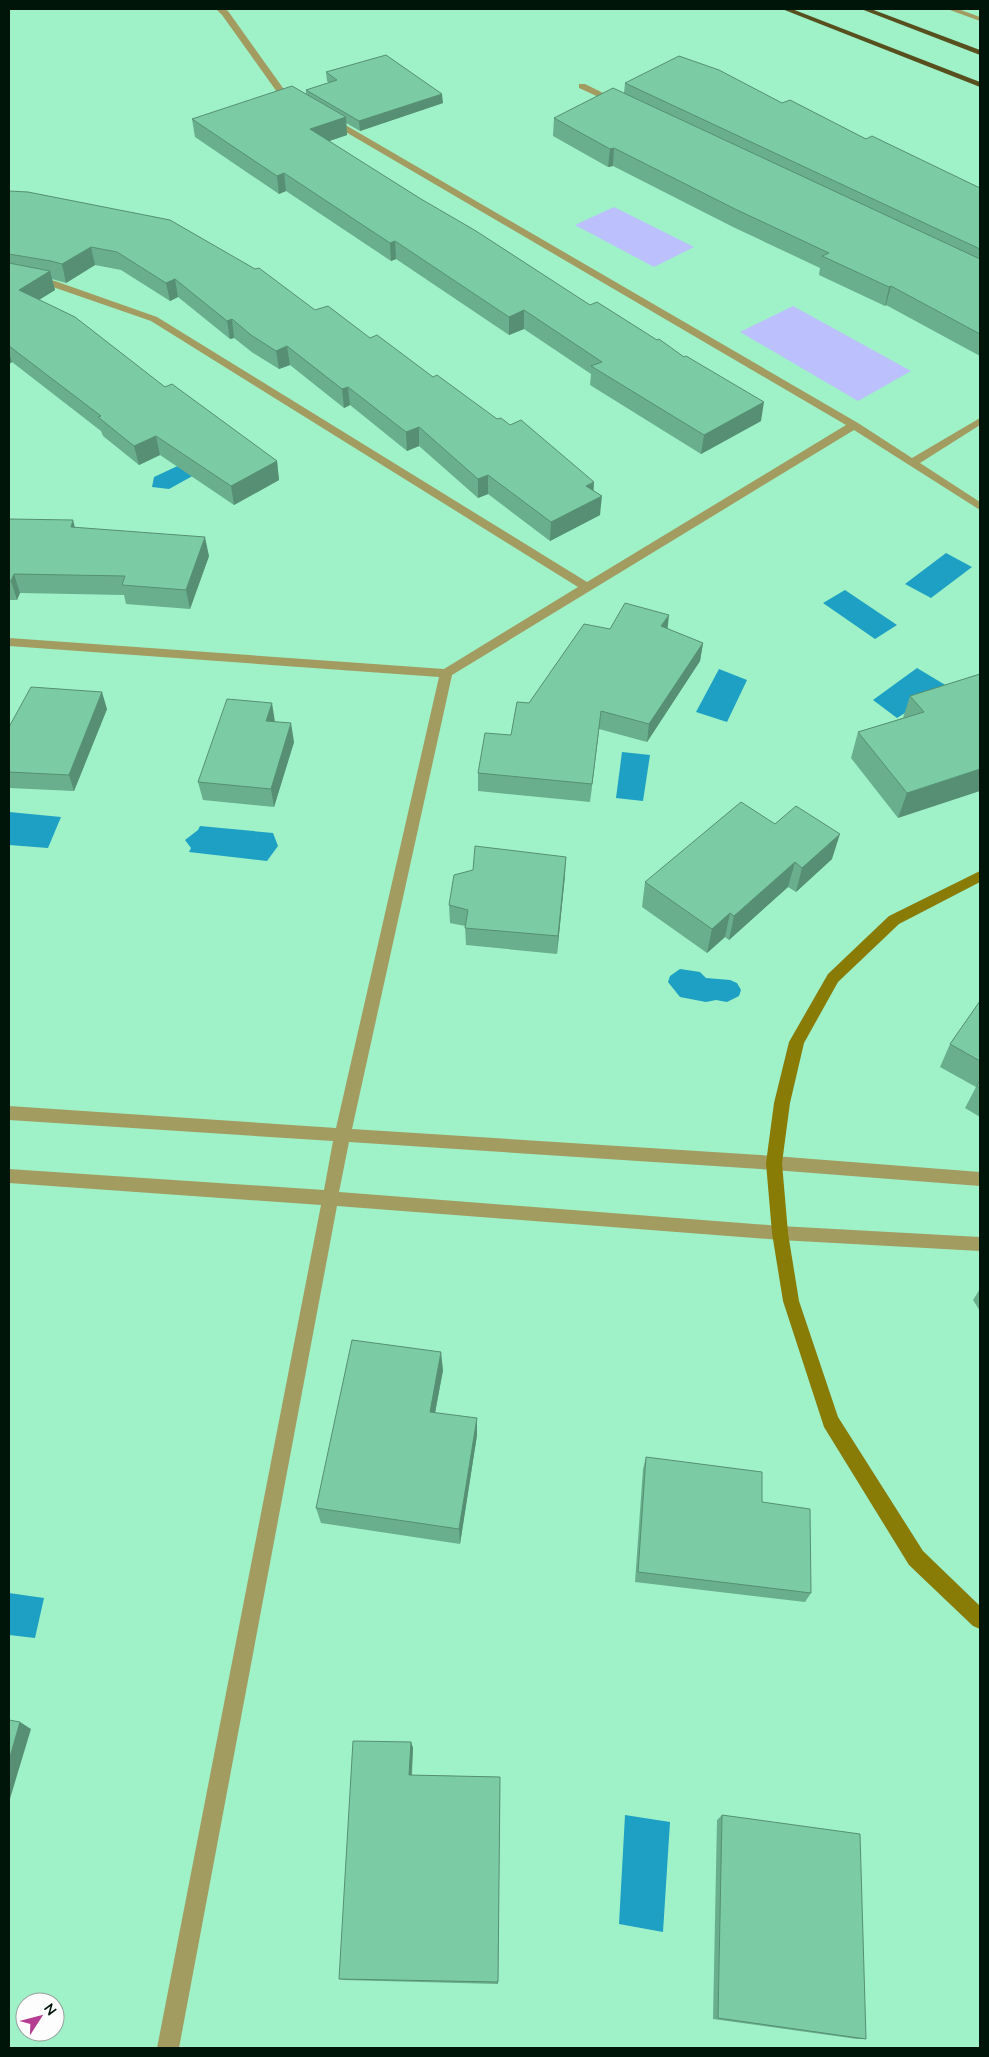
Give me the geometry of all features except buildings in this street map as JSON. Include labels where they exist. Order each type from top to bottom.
[{"type":"highway","points":[[786,9],[980,85]]},
{"type":"highway","points":[[864,9],[980,53]]},
{"type":"street","points":[[220,9],[225,13],[280,90],[306,105]]},
{"type":"street","points":[[951,9],[980,19]]},
{"type":"street","points":[[582,86],[626,107]]},
{"type":"street","points":[[323,115],[854,425],[980,507]]},
{"type":"street","points":[[9,276],[52,283],[154,319],[586,588]]},
{"type":"street","points":[[912,462],[980,421]]},
{"type":"street","points":[[9,642],[446,673],[854,425]]},
{"type":"street","points":[[168,2048],[342,1136],[446,673]]},
{"type":"street","points":[[980,876],[894,920],[833,978],[797,1042],[782,1103],[774,1163],[780,1233],[791,1301],[830,1421],[916,1558],[980,1619]]},
{"type":"street","points":[[9,1113],[774,1163],[980,1179]]},
{"type":"street","points":[[9,1176],[330,1198],[780,1233],[980,1244]]},
{"type":"shaded area","points":[[614,207],[694,247],[654,267],[575,225]]},
{"type":"shaded area","points":[[793,306],[911,371],[858,401],[740,332]]},
{"type":"shaded area","points":[[184,463],[198,473],[169,489],[152,487],[154,477]]},
{"type":"shaded area","points":[[946,553],[972,567],[931,598],[905,584]]},
{"type":"shaded area","points":[[845,590],[897,625],[875,639],[823,603]]},
{"type":"shaded area","points":[[917,668],[947,686],[897,718],[873,700]]},
{"type":"shaded area","points":[[719,669],[747,680],[727,722],[696,712]]},
{"type":"shaded area","points":[[622,752],[650,755],[643,801],[616,798]]},
{"type":"shaded area","points":[[9,812],[61,817],[48,848],[9,845]]},
{"type":"shaded area","points":[[200,826],[273,833],[278,846],[267,861],[189,852],[191,848],[185,840],[198,830]]},
{"type":"shaded area","points":[[680,969],[700,972],[706,978],[730,980],[737,983],[741,990],[739,996],[727,1002],[716,1000],[706,1002],[680,997],[668,982],[670,976]]},
{"type":"shaded area","points":[[9,1593],[44,1598],[35,1638],[9,1635]]},
{"type":"shaded area","points":[[625,1815],[670,1822],[663,1932],[619,1924]]}]
